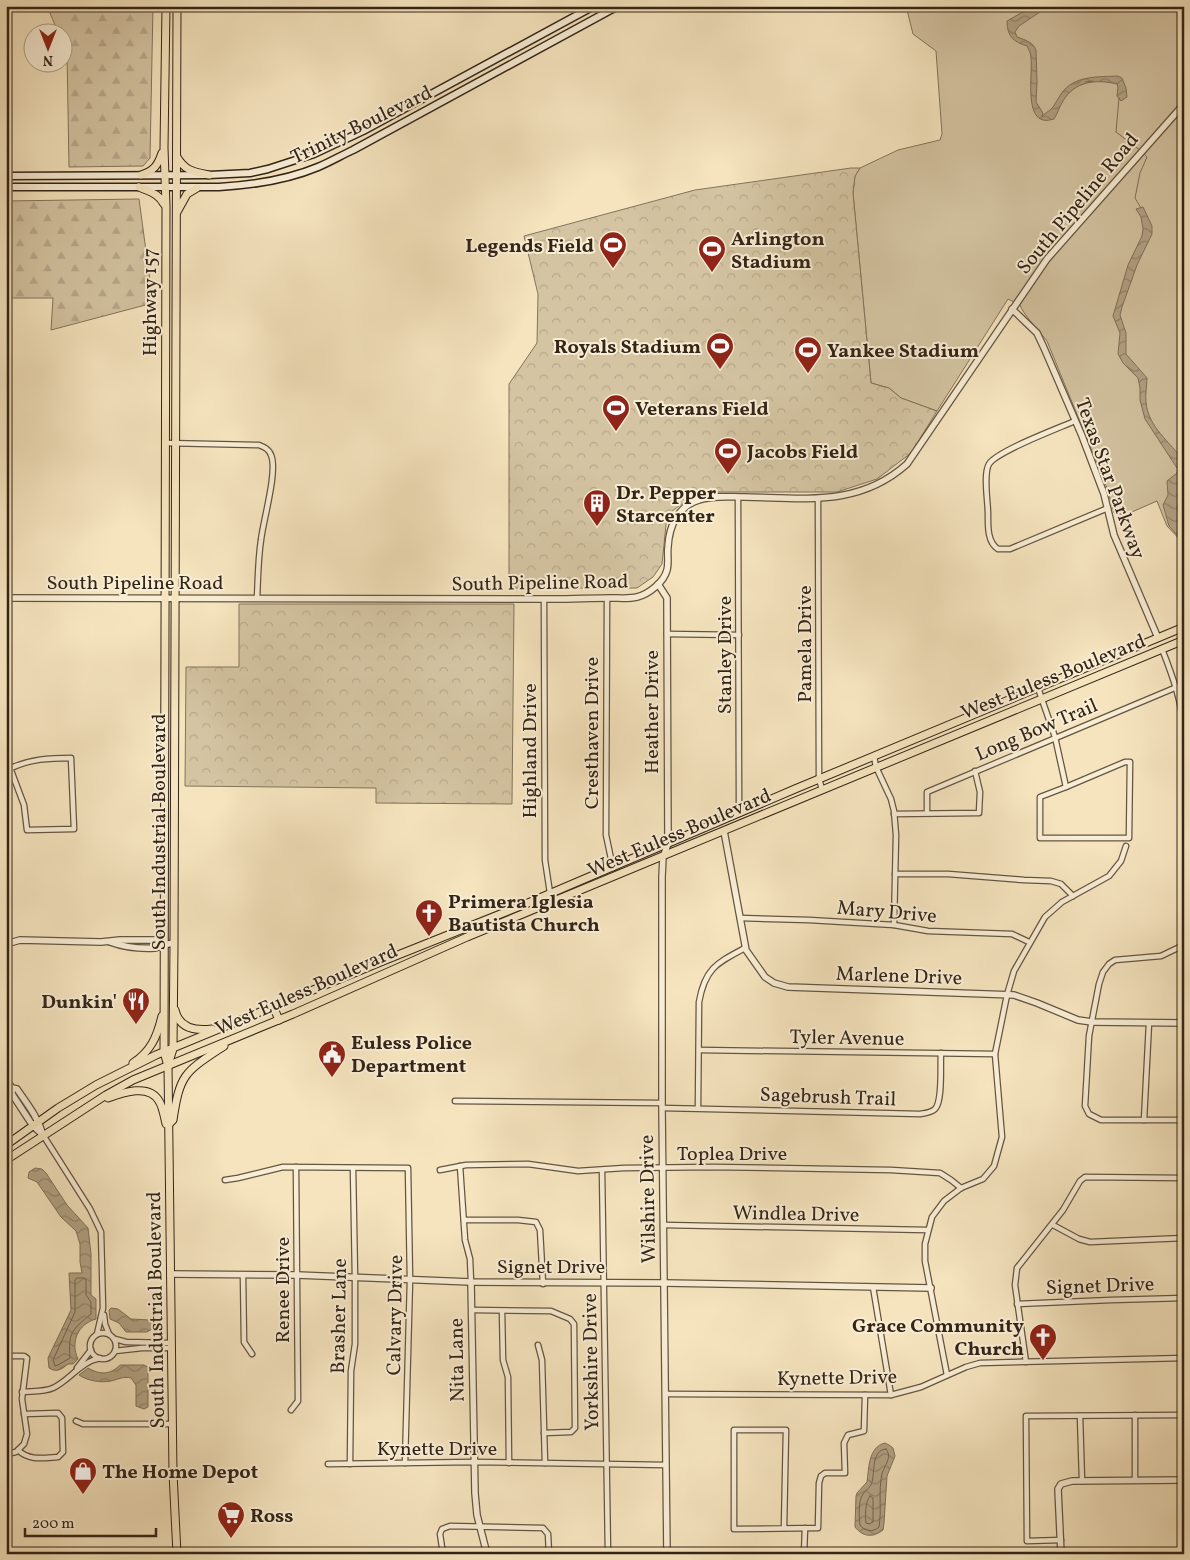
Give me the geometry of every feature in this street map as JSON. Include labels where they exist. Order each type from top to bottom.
[{"type":"main road","name":"Highway 157","points":[[164,598],[166,206],[164,148],[166,6]]},
{"type":"main road","name":"Highway 157","points":[[175,598],[177,6]]},
{"type":"main road","name":"Trinity Boulevard","points":[[6,176],[209,175],[250,173],[282,165],[314,154],[384,120],[594,6]]},
{"type":"main road","name":"Trinity Boulevard","points":[[6,187],[197,188],[240,186],[289,177],[318,167],[390,130],[618,6]]},
{"type":"main road","points":[[521,46],[527,56]]},
{"type":"main road","points":[[384,120],[390,130]]},
{"type":"main road","points":[[141,175],[154,170],[159,163],[164,148]]},
{"type":"main road","points":[[175,154],[182,166],[189,171],[209,175]]},
{"type":"main road","points":[[61,176],[61,187]]},
{"type":"main road","points":[[139,188],[160,196],[166,206]]},
{"type":"main road","points":[[176,214],[187,194],[197,188]]},
{"type":"main road","name":"South Industrial Boulevard","points":[[164,598],[164,944],[166,1001],[164,1052],[168,1066],[172,1424],[177,1554]]},
{"type":"main road","name":"South Industrial Boulevard","points":[[168,1066],[173,1049],[175,598]]},
{"type":"main road","name":"West Euless Boulevard","points":[[6,1145],[111,1077],[164,1052],[613,868],[819,779],[1184,627]]},
{"type":"main road","points":[[1158,638],[1162,649]]},
{"type":"main road","name":"West Euless Boulevard","points":[[6,1160],[91,1104],[134,1080],[279,1020],[467,937],[1184,640]]},
{"type":"main road","points":[[164,846],[175,846]]},
{"type":"main road","points":[[336,995],[342,986],[341,979]]},
{"type":"main road","points":[[173,997],[176,1015],[181,1023],[194,1030],[217,1029]]},
{"type":"main road","points":[[111,1077],[147,1052],[154,1041],[166,1001]]},
{"type":"main road","points":[[273,1006],[279,1020]]},
{"type":"main road","points":[[169,1126],[173,1120],[179,1088],[188,1072],[236,1038]]},
{"type":"main road","points":[[91,1104],[127,1092],[144,1091],[152,1094],[159,1101],[169,1135]]},
{"type":"street","name":"South Pipeline Road","points":[[8,598],[544,599],[638,597],[658,584],[667,569],[671,526],[680,513],[690,504],[701,499],[738,497],[818,499],[840,497],[880,484],[895,475],[907,464],[925,440],[1047,259],[1184,104]]},
{"type":"street","name":"Texas Star Parkway","points":[[1012,309],[1037,333],[1104,494],[1114,535],[1133,583],[1158,638]]},
{"type":"street","points":[[1075,421],[1012,448],[990,463],[987,482],[991,543],[998,549],[1010,549],[1108,508]]},
{"type":"street","points":[[165,443],[259,445],[265,447],[271,456],[269,501],[258,557],[257,598]]},
{"type":"street","name":"Stanley Drive","points":[[738,497],[739,802],[743,812]]},
{"type":"street","name":"Pamela Drive","points":[[818,499],[819,779],[822,789]]},
{"type":"street","name":"Heather Drive","points":[[658,584],[667,598],[668,844]]},
{"type":"street","points":[[6,638],[8,598]]},
{"type":"street","name":"Cresthaven Drive","points":[[606,598],[606,835],[613,868]]},
{"type":"street","name":"Highland Drive","points":[[544,599],[544,860],[550,894],[554,902]]},
{"type":"street","points":[[668,634],[739,635]]},
{"type":"street","points":[[1162,649],[1177,686],[1183,712],[1184,732]]},
{"type":"street","name":"Long Bow Trail","points":[[927,813],[927,792],[1184,684]]},
{"type":"street","points":[[1038,688],[1055,738],[1066,788]]},
{"type":"street","points":[[874,756],[876,767],[890,799],[894,814],[894,925]]},
{"type":"street","points":[[6,757],[24,805],[27,830],[74,829],[71,758],[46,758],[27,761],[11,768]]},
{"type":"street","points":[[1125,762],[1130,762],[1129,838],[1040,838],[1040,797],[1066,788],[1125,762]]},
{"type":"street","points":[[894,814],[979,813],[980,792],[975,771]]},
{"type":"street","points":[[1184,778],[1184,808]]},
{"type":"street","name":"Marlene Drive","points":[[724,831],[745,948],[765,978],[780,986],[1007,994],[1037,1002],[1078,1020],[1092,1022],[1184,1023]]},
{"type":"street","name":"Wilshire Drive","points":[[667,1554],[661,997],[663,856],[668,844]]},
{"type":"street","points":[[947,1375],[925,1261],[925,1244],[932,1218],[944,1201],[961,1188],[983,1179],[994,1166],[1002,1137],[995,1054],[1007,994],[1014,971],[1045,917],[1062,902],[1109,876],[1121,861],[1126,846]]},
{"type":"street","points":[[895,874],[941,874],[1051,881],[1061,884],[1073,896]]},
{"type":"street","name":"Mary Drive","points":[[740,918],[809,920],[894,925],[928,931],[1012,934],[1029,942]]},
{"type":"street","points":[[6,944],[20,940],[110,942],[123,946],[156,948],[164,944],[174,943]]},
{"type":"street","points":[[1184,945],[1161,956],[1115,960],[1103,972],[1092,1022],[1085,1106],[1087,1111],[1101,1120],[1184,1120]]},
{"type":"street","points":[[698,1108],[699,1002],[704,980],[719,962],[745,948]]},
{"type":"street","points":[[1144,1120],[1149,1023]]},
{"type":"street","name":"Tyler Avenue","points":[[699,1050],[995,1054]]},
{"type":"street","name":"Sagebrush Trail","points":[[455,1101],[662,1105],[698,1108],[920,1114],[935,1109],[940,1099],[941,1053]]},
{"type":"street","points":[[6,1080],[12,1088],[17,1089],[36,1124],[96,1220],[102,1242],[103,1308],[105,1324],[109,1334],[115,1340],[126,1342],[171,1345]]},
{"type":"street","name":"Toplea Drive","points":[[440,1170],[460,1166],[528,1164],[578,1171],[663,1168],[891,1170],[940,1173],[961,1188]]},
{"type":"street","name":"Nita Lane","points":[[460,1166],[465,1240],[470,1259],[475,1493],[479,1526],[487,1554]]},
{"type":"street","points":[[224,1180],[283,1167],[353,1168]]},
{"type":"street","name":"Renee Drive","points":[[291,1410],[298,1401],[296,1167]]},
{"type":"street","name":"Calvary Drive","points":[[353,1168],[408,1168],[410,1280],[405,1463]]},
{"type":"street","name":"Brasher Lane","points":[[350,1464],[355,1278],[353,1168]]},
{"type":"street","name":"Yorkshire Drive","points":[[602,1170],[608,1554]]},
{"type":"street","points":[[1026,1362],[1015,1285],[1018,1268],[1063,1210],[1080,1181],[1085,1177],[1184,1178]]},
{"type":"street","points":[[464,1220],[536,1222],[540,1230],[543,1284]]},
{"type":"street","points":[[1053,1224],[1079,1239],[1090,1242],[1184,1238]]},
{"type":"street","name":"Windlea Drive","points":[[664,1225],[928,1230]]},
{"type":"street","name":"Signet Drive","points":[[170,1274],[297,1275],[543,1284],[604,1282],[931,1288]]},
{"type":"street","points":[[243,1275],[244,1342],[252,1354]]},
{"type":"street","points":[[873,1287],[891,1395]]},
{"type":"street","name":"Signet Drive","points":[[1017,1304],[1184,1298]]},
{"type":"street","points":[[75,1371],[91,1350],[92,1339],[97,1334],[103,1308]]},
{"type":"street","points":[[472,1310],[551,1311],[570,1319],[574,1324],[575,1428],[572,1432],[544,1433]]},
{"type":"street","points":[[502,1311],[503,1360],[508,1377],[508,1463]]},
{"type":"street","points":[[97,1334],[109,1334]]},
{"type":"street","points":[[22,1392],[45,1391],[55,1387],[89,1362],[110,1357],[115,1351],[115,1340]]},
{"type":"street","points":[[115,1351],[171,1345]]},
{"type":"street","points":[[538,1345],[542,1360],[545,1463]]},
{"type":"street","points":[[91,1350],[100,1358]]},
{"type":"street","points":[[6,1356],[24,1356],[27,1358],[22,1392],[27,1434],[24,1444],[16,1452],[6,1454]]},
{"type":"street","name":"Kynette Drive","points":[[666,1394],[891,1395],[921,1387],[980,1363],[1184,1358]]},
{"type":"street","points":[[784,1528],[786,1430],[734,1430],[734,1528],[784,1528],[805,1528],[818,1528],[820,1476],[825,1473],[845,1473],[844,1440],[848,1435],[864,1431],[866,1395]]},
{"type":"street","points":[[18,1450],[23,1455],[32,1458],[58,1457],[62,1455],[61,1415],[58,1413],[24,1414]]},
{"type":"street","points":[[1135,1415],[1135,1480]]},
{"type":"street","points":[[1061,1540],[1027,1541],[1026,1416],[1184,1415]]},
{"type":"street","points":[[1080,1416],[1082,1481]]},
{"type":"street","points":[[76,1420],[83,1424],[172,1424]]},
{"type":"street","name":"Kynette Drive","points":[[328,1464],[474,1462],[666,1464]]},
{"type":"street","points":[[1061,1554],[1058,1489],[1061,1484],[1066,1481],[1184,1480]]},
{"type":"street","points":[[443,1554],[440,1534],[442,1529],[450,1526],[544,1528],[548,1534],[549,1554]]},
{"type":"street","points":[[804,1554],[805,1528]]},
{"type":"green space","points":[[47,6],[153,6],[150,158],[143,166],[69,167],[67,72],[72,72],[72,22],[54,22]]},
{"type":"green space","points":[[906,6],[1184,6],[1184,544],[1167,526],[1157,501],[1125,515],[1114,513],[1107,488],[1047,341],[1021,309],[1020,305],[1008,299],[937,411],[901,398],[889,388],[871,383],[853,193],[855,176],[860,168],[898,150],[940,140],[942,134],[936,51],[913,34]]},
{"type":"green space","points":[[860,168],[855,176],[853,193],[871,383],[889,388],[901,398],[937,411],[911,453],[877,479],[837,492],[716,492],[687,500],[667,515],[662,564],[653,577],[637,588],[509,588],[509,384],[537,343],[538,294],[524,236],[695,190]]},
{"type":"green space","points":[[139,199],[153,303],[51,330],[53,298],[6,298],[6,201]]},
{"type":"green space","points":[[239,604],[514,604],[512,804],[376,803],[376,788],[185,786],[186,667],[239,667]]},
{"type":"water","points":[[1041,6],[1049,6],[1019,26],[1015,32],[1017,37],[1031,43],[1036,50],[1036,102],[1043,113],[1042,117],[1053,107],[1066,88],[1079,80],[1087,78],[1118,76],[1122,78],[1127,97],[1121,101],[1117,96],[1117,84],[1109,82],[1087,83],[1068,94],[1054,119],[1044,120],[1037,116],[1031,99],[1031,56],[1027,46],[1018,43],[1012,38],[1008,31],[1007,21],[1021,13]]},
{"type":"water","points":[[1143,207],[1152,226],[1152,234],[1137,265],[1120,315],[1126,333],[1126,354],[1147,378],[1146,402],[1151,419],[1160,434],[1184,461],[1184,465],[1177,468],[1145,419],[1140,400],[1138,378],[1123,363],[1118,354],[1120,333],[1113,316],[1128,265],[1142,236],[1141,217],[1136,209]]},
{"type":"water","points":[[1184,467],[1184,491],[1177,507],[1184,519],[1184,543],[1169,526],[1163,505],[1168,495],[1167,481]]},
{"type":"water","points":[[35,1168],[42,1169],[46,1173],[67,1205],[88,1228],[91,1254],[91,1295],[96,1299],[96,1319],[80,1329],[75,1340],[78,1359],[73,1364],[68,1364],[57,1370],[49,1368],[48,1358],[71,1310],[69,1273],[82,1273],[80,1244],[76,1231],[61,1217],[37,1182],[28,1178],[29,1172]]},
{"type":"water","points":[[111,1308],[118,1309],[131,1319],[150,1320],[153,1324],[152,1329],[147,1332],[126,1332],[119,1323],[110,1319],[109,1310]]},
{"type":"water","points":[[120,1365],[144,1365],[148,1367],[148,1407],[144,1409],[136,1406],[136,1385],[131,1378],[99,1382],[79,1375],[88,1368],[105,1373],[112,1371]]},
{"type":"water","points":[[885,1443],[893,1448],[895,1456],[887,1476],[883,1530],[876,1534],[868,1535],[861,1533],[855,1527],[856,1496],[867,1482],[872,1454],[879,1445]]},
{"type":"waterway","points":[[1042,11],[1051,6]]},
{"type":"waterway","points":[[1085,82],[1093,81]]},
{"type":"waterway","points":[[1119,98],[1116,132],[1141,151]]},
{"type":"waterway","points":[[1141,208],[1135,198],[1140,173],[1147,157],[1144,154]]},
{"type":"place","name":"Legends Field","points":[[613,269]]},
{"type":"place","name":"Arlington Stadium","points":[[712,273]]},
{"type":"place","name":"Royals Stadium","points":[[720,370]]},
{"type":"place","name":"Yankee Stadium","points":[[808,374]]},
{"type":"place","name":"Veterans Field","points":[[616,432]]},
{"type":"place","name":"Jacobs Field","points":[[728,475]]},
{"type":"place","name":"Dr. Pepper Starcenter","points":[[597,527]]},
{"type":"place","name":"Primera Iglesia Bautista Church","points":[[429,937]]},
{"type":"place","name":"Dunkin'","points":[[136,1025]]},
{"type":"place","name":"Euless Police Department","points":[[332,1078]]},
{"type":"place","name":"Grace Community Church","points":[[1043,1361]]},
{"type":"place","name":"The Home Depot","points":[[83,1495]]},
{"type":"place","name":"Ross","points":[[231,1539]]}]
